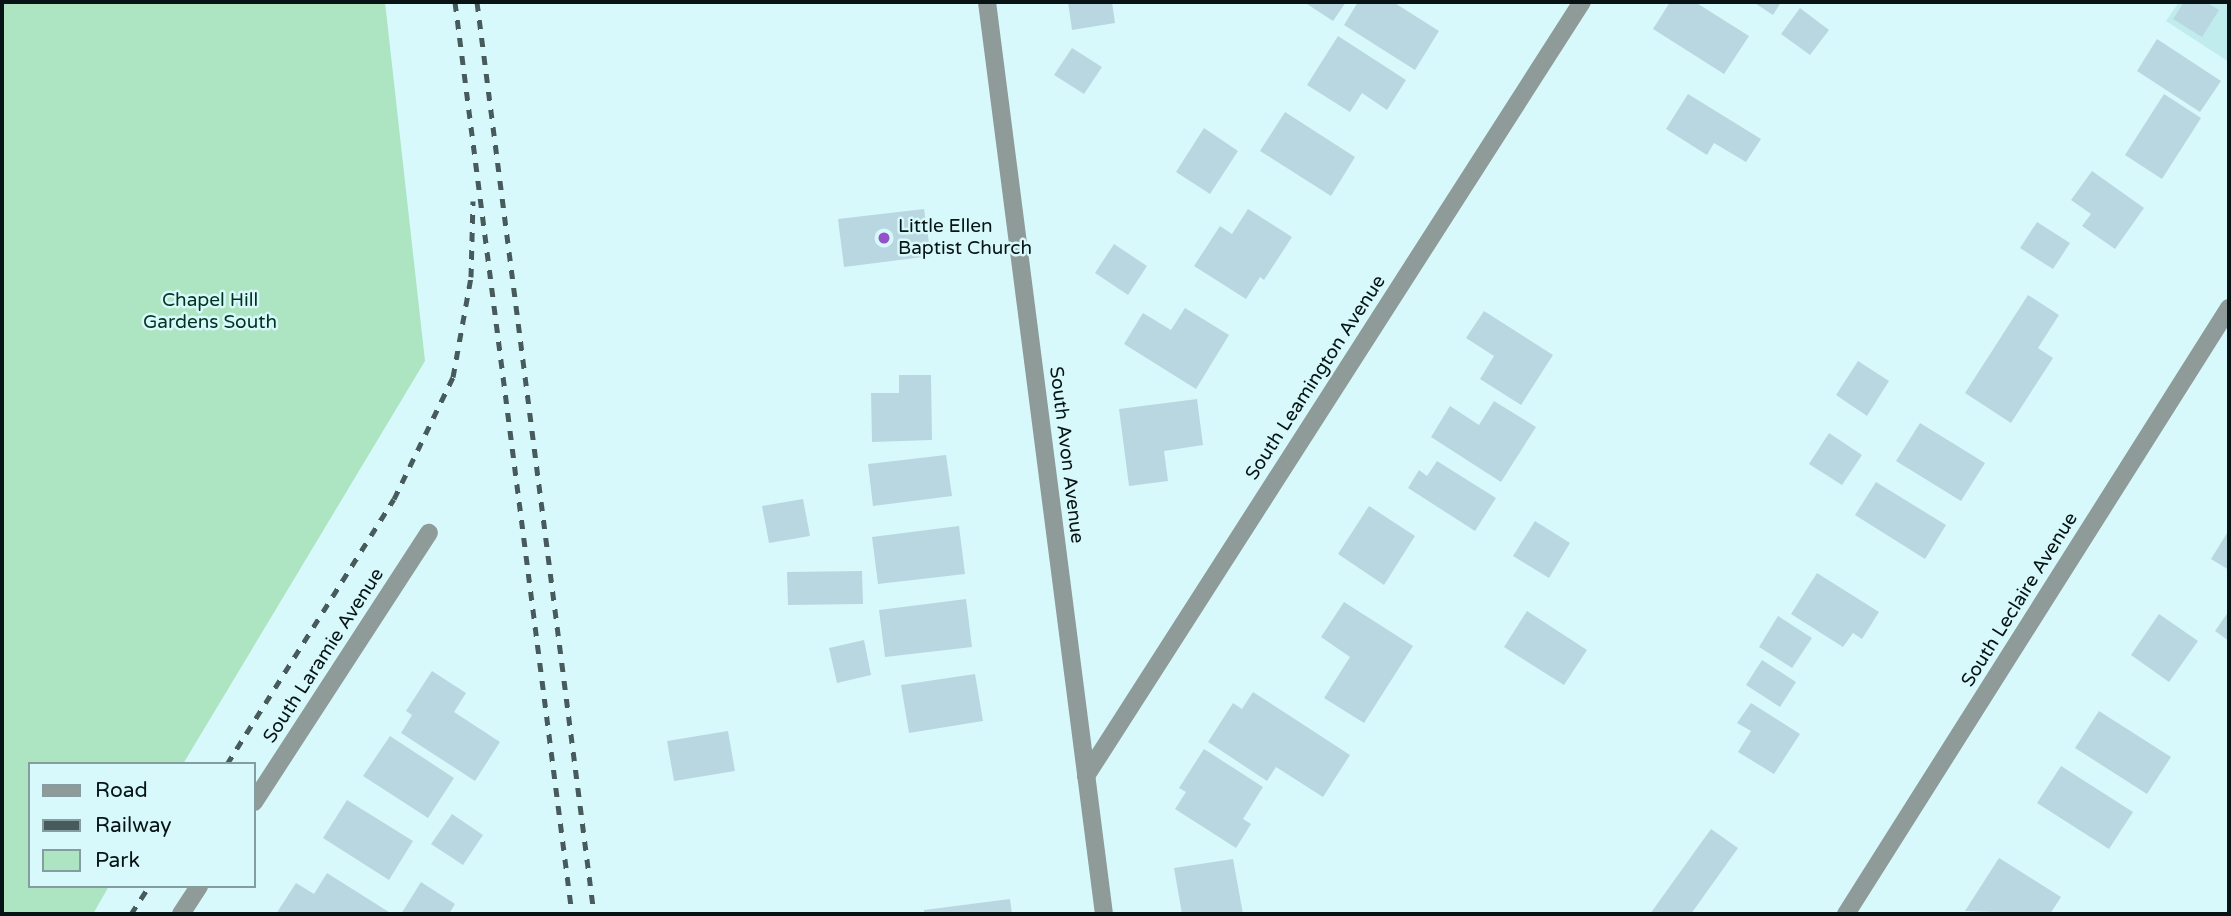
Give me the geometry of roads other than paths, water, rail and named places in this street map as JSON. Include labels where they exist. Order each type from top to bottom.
[{"type":"street","name":"South Avon Avenue","points":[[987,2],[1104,914]]},
{"type":"street","name":"South Leamington Avenue","points":[[1086,776],[1582,2]]},
{"type":"street","name":"South Leclaire Avenue","points":[[1846,914],[2229,308]]},
{"type":"street","name":"South Laramie Avenue","points":[[256,799],[429,533]]},
{"type":"street","points":[[181,914],[198,888]]},
{"type":"railway","points":[[455,2],[572,914]]},
{"type":"railway","points":[[477,2],[594,914]]},
{"type":"railway","points":[[228,762],[394,499],[453,377],[471,277],[473,201]]},
{"type":"railway","points":[[131,914],[148,888]]},
{"type":"place","name":"Little Ellen Baptist Church","points":[[884,238]]},
{"type":"park label","name":"Chapel Hill Gardens South","points":[[210,312]]}]
